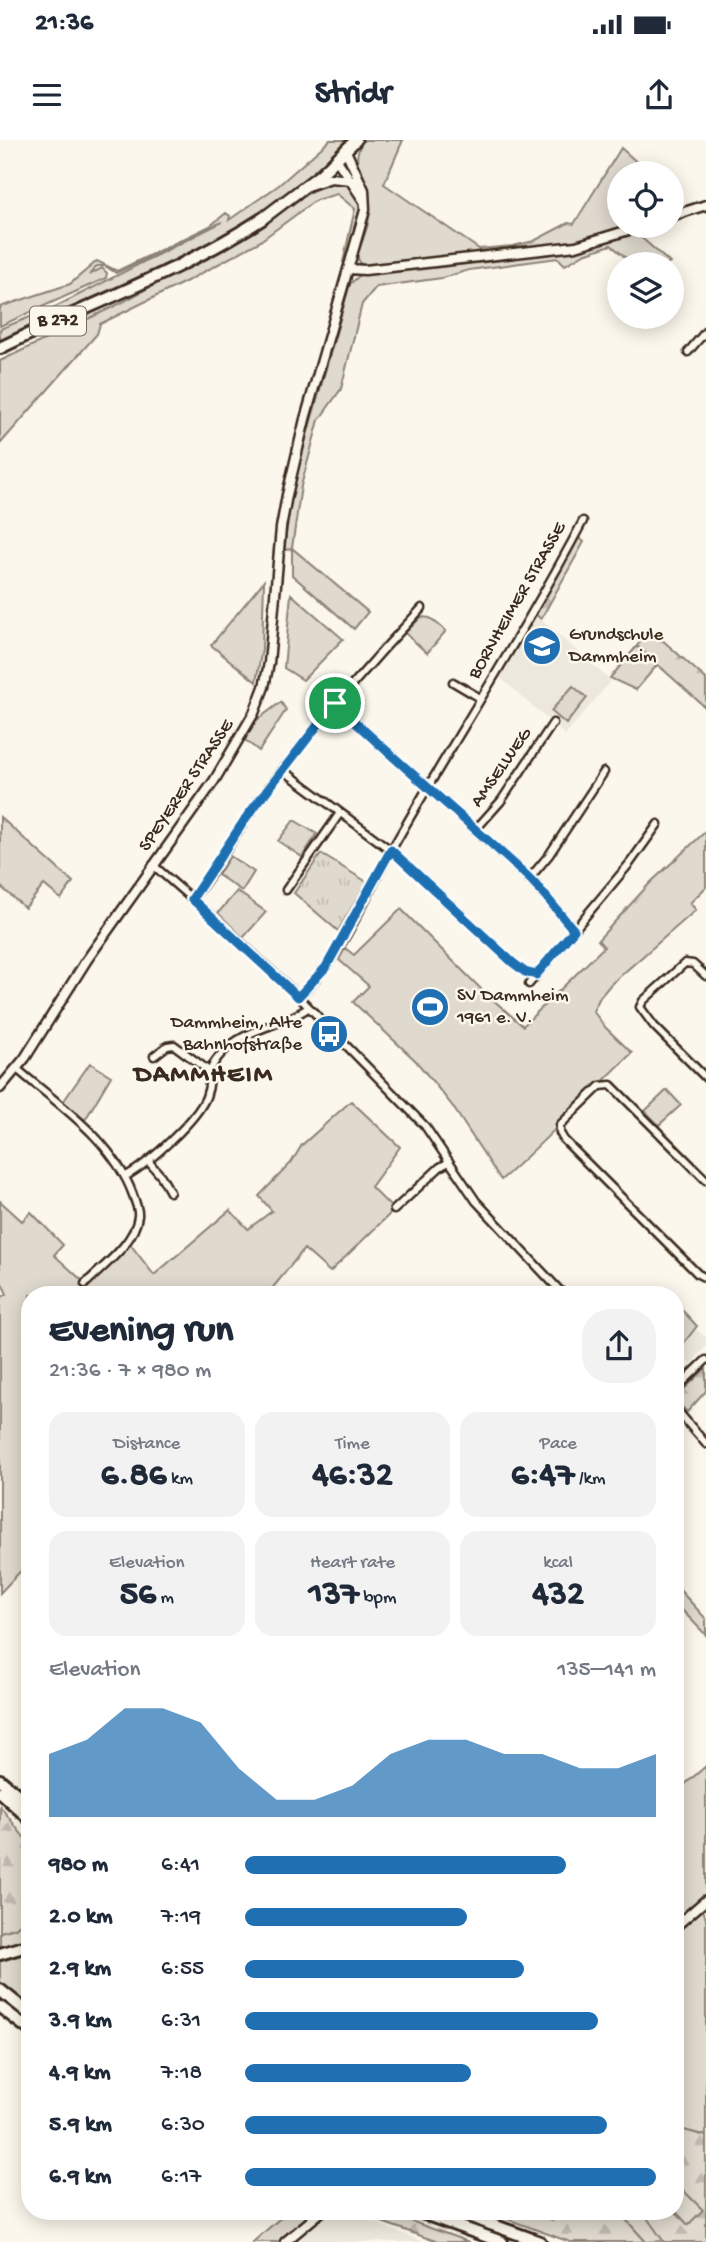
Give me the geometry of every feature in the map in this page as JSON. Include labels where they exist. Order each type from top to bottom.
[{"type":"highway","name":"B 272","points":[[0,348],[156,276],[232,238],[262,219]]},
{"type":"highway","points":[[0,1780],[21,1798]]},
{"type":"highway","points":[[0,1792],[21,1811]]},
{"type":"highway","points":[[0,1954],[21,1949]]},
{"type":"highway","points":[[0,1990],[21,2007]]},
{"type":"highway","points":[[0,2007],[21,2023]]},
{"type":"highway","points":[[441,2220],[502,2242]]},
{"type":"highway","points":[[479,2220],[540,2242]]},
{"type":"main road","name":"B 272","points":[[262,219],[306,187],[356,140]]},
{"type":"street","points":[[346,151],[359,175],[366,204]]},
{"type":"street","points":[[337,160],[366,204]]},
{"type":"street","points":[[306,187],[331,178],[351,180]]},
{"type":"street","name":"SPEYERER STRASSE","points":[[0,1088],[16,1069],[86,961],[220,770],[248,725],[264,687],[271,649],[281,528],[305,419],[361,231],[366,204]]},
{"type":"street","points":[[684,212],[706,205]]},
{"type":"street","points":[[349,269],[365,270],[576,246],[607,237]]},
{"type":"street","points":[[688,352],[706,331]]},
{"type":"street","name":"BORNHEIMER STRASSE","points":[[298,997],[326,967],[391,850],[533,612],[583,521]]},
{"type":"street","points":[[192,899],[248,815],[335,703],[422,608]]},
{"type":"street","name":"BORNHEIMER STRASSE","points":[[453,682],[481,698]]},
{"type":"street","points":[[335,703],[529,879],[574,930]]},
{"type":"street","name":"AMSELWEG","points":[[476,830],[501,801],[553,723]]},
{"type":"street","points":[[283,770],[391,850],[512,962],[525,972],[536,975]]},
{"type":"street","points":[[529,879],[549,855],[604,772]]},
{"type":"street","points":[[286,890],[340,813]]},
{"type":"street","points":[[529,984],[630,863],[658,824]]},
{"type":"street","points":[[153,866],[298,997],[425,1126],[468,1192],[555,1286]]},
{"type":"street","points":[[706,976],[693,964],[685,963],[643,1001],[640,1007],[654,1026],[706,1078]]},
{"type":"street","points":[[126,1176],[148,1161],[200,1108],[207,1095],[209,1070],[222,1054],[240,1038],[308,1008]]},
{"type":"street","points":[[154,1056],[167,1046],[174,1045],[209,1070]]},
{"type":"street","points":[[16,1069],[89,1131],[116,1160],[126,1176],[138,1211],[134,1228],[122,1245],[85,1284]]},
{"type":"street","points":[[706,1180],[611,1085],[605,1084],[598,1088],[560,1125],[564,1140],[698,1274],[706,1278]]},
{"type":"street","points":[[148,1161],[170,1192]]},
{"type":"street","points":[[394,1210],[434,1172],[449,1162]]},
{"type":"street","points":[[684,1381],[706,1360]]},
{"type":"street","points":[[684,1418],[706,1444]]},
{"type":"street","points":[[684,1919],[706,1900]]},
{"type":"street","points":[[285,2242],[311,2220]]},
{"type":"shaded area","name":"Grundschule Dammheim","points":[[533,612],[611,681],[565,735],[496,674]]},
{"type":"shaded area","points":[[695,1329],[706,1337],[706,1346],[691,1364],[684,1359],[684,1343]]},
{"type":"shaded area","points":[[311,2220],[367,2220],[423,2242],[285,2242]]},
{"type":"green space","points":[[330,140],[346,140],[309,175],[270,206],[228,233],[184,258],[0,343],[0,329],[55,307],[222,222],[116,273],[105,266],[97,266],[89,275],[102,268],[107,273],[106,278],[0,326],[0,307],[70,284],[97,261],[117,271],[210,226],[226,213],[230,216],[229,220],[279,185]]},
{"type":"green space","points":[[364,140],[403,140],[384,184],[479,249],[534,241],[568,223],[574,224],[607,171],[607,231],[573,242],[365,266],[357,256],[370,214],[370,198],[358,165],[359,149]]},
{"type":"green space","points":[[621,148],[636,161],[613,161]]},
{"type":"green space","points":[[338,181],[350,186],[361,207],[347,262],[343,262],[355,209],[337,194],[316,200],[259,242],[100,324],[97,334],[0,444],[0,361],[121,303],[260,226],[312,191]]},
{"type":"green space","points":[[612,238],[642,238],[658,252],[619,252],[611,245],[584,254],[565,265],[558,258],[469,270],[442,278],[376,287],[362,304],[341,389],[319,420],[301,486],[292,548],[368,612],[354,629],[292,575],[292,549],[284,550],[292,488],[350,284],[360,275],[578,249]]},
{"type":"green space","points":[[576,535],[584,542],[541,619],[533,612]]},
{"type":"green space","points":[[264,581],[262,649],[256,682],[211,645]]},
{"type":"green space","points":[[291,594],[343,639],[303,680],[284,668]]},
{"type":"green space","points":[[421,617],[430,618],[446,631],[427,653],[405,633]]},
{"type":"green space","points":[[650,629],[706,679],[706,708],[637,646]]},
{"type":"green space","points":[[637,646],[658,664],[636,690],[610,678]]},
{"type":"green space","points":[[573,686],[587,698],[566,724],[551,711]]},
{"type":"green space","points":[[281,702],[286,710],[259,751],[245,740],[253,723]]},
{"type":"green space","points":[[0,817],[73,882],[61,899],[44,885],[25,908],[0,886]]},
{"type":"green space","points":[[294,820],[317,834],[302,857],[278,841]]},
{"type":"green space","points":[[706,831],[706,887],[690,903],[696,910],[611,984],[593,1011],[632,1053],[501,1180],[451,1104],[416,1061],[353,1002],[369,986],[339,960],[345,948],[354,955],[401,909],[482,990],[523,1026],[604,947],[598,940],[650,883]]},
{"type":"green space","points":[[321,854],[367,882],[338,931],[294,893]]},
{"type":"green space","points":[[230,856],[254,872],[242,891],[218,875]]},
{"type":"green space","points":[[237,891],[266,912],[243,938],[218,913]]},
{"type":"green space","points":[[90,1063],[111,1076],[85,1120],[63,1102]]},
{"type":"green space","points":[[667,1090],[681,1105],[659,1125],[645,1111]]},
{"type":"green space","points":[[351,1101],[400,1147],[371,1187],[394,1210],[330,1272],[304,1249],[274,1286],[21,1286],[21,1571],[0,1593],[0,1298],[7,1294],[0,1279],[0,1201],[22,1221],[31,1212],[63,1245],[54,1255],[85,1283],[127,1240],[154,1275],[230,1210],[248,1229],[272,1211],[259,1196],[291,1163],[302,1145]]},
{"type":"green space","points":[[684,1312],[697,1326],[684,1343]]},
{"type":"green space","points":[[706,1368],[706,1391],[687,1412],[684,1409],[684,1389]]},
{"type":"green space","points":[[684,1595],[706,1619],[706,1635],[684,1612]]},
{"type":"green space","points":[[706,1766],[706,1900],[701,1905],[706,1918],[706,2136],[684,2130],[684,1785]]},
{"type":"green space","points":[[0,1806],[21,1833],[21,1923],[15,1928],[0,1932]]},
{"type":"green space","points":[[21,1923],[21,1942],[0,1947],[0,1932],[15,1928]]},
{"type":"green space","points":[[21,1952],[21,1998],[0,1982],[0,1958]]},
{"type":"green space","points":[[684,2130],[706,2136],[706,2242],[664,2242],[649,2220],[683,2220],[688,2225],[703,2210],[684,2191]]},
{"type":"green space","points":[[684,2191],[703,2210],[688,2225],[683,2220]]},
{"type":"green space","points":[[278,2220],[306,2220],[280,2242],[253,2242]]},
{"type":"green space","points":[[376,2220],[408,2220],[469,2242],[438,2242]]},
{"type":"green space","points":[[510,2220],[626,2220],[646,2242],[570,2242]]},
{"type":"green space","points":[[626,2220],[649,2220],[665,2241],[646,2242]]},
{"type":"place","name":"Grundschule Dammheim","points":[[542,646]]},
{"type":"place","name":"SV Dammheim 1961 e. V.","points":[[430,1007]]},
{"type":"place","name":"Dammheim, Alte Bahnhofstraße","points":[[329,1034]]},
{"type":"district","name":"DAMMHEIM","points":[[204,1076]]},
{"type":"route","points":[[335,703],[529,879],[574,930],[536,975],[525,972],[512,962],[391,850],[326,967],[298,997],[192,899],[248,815],[335,703]]}]
